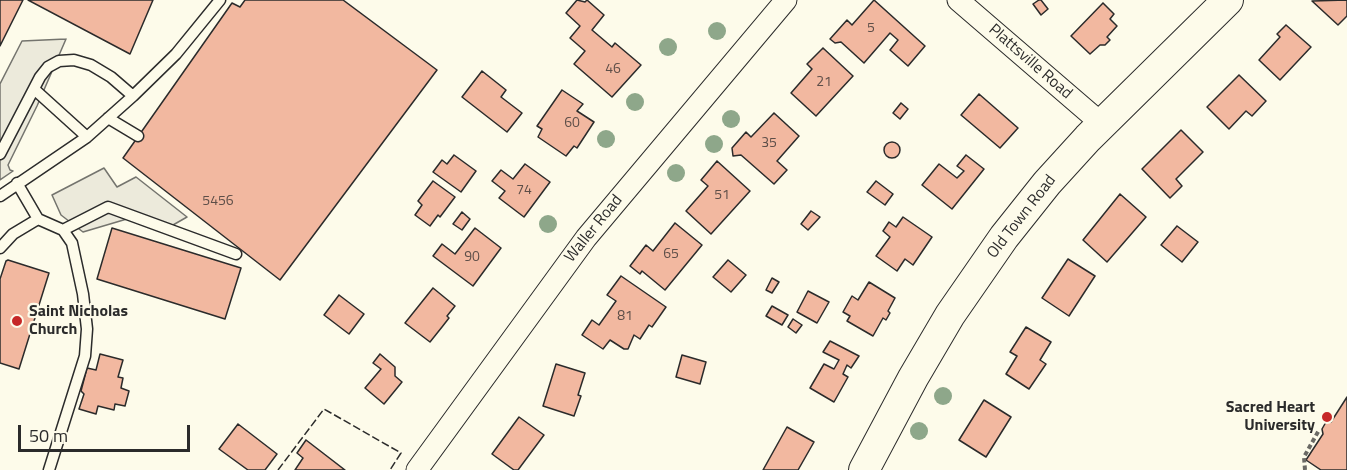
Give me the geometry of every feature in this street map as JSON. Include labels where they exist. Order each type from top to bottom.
[{"type":"main road","name":"Old Town Road","points":[[864,470],[950,315],[1004,237],[1047,183],[1102,124],[1228,0]]},
{"type":"street","name":"Waller Road","points":[[417,470],[586,238],[786,0]]},
{"type":"street","name":"Plattsville Road","points":[[958,0],[1102,124]]},
{"type":"lane","points":[[0,196],[87,137],[177,54],[220,0]]},
{"type":"lane","points":[[0,154],[34,89],[48,67],[59,61],[74,60],[92,65],[111,77],[133,96]]},
{"type":"lane","points":[[34,89],[87,137]]},
{"type":"lane","points":[[108,118],[138,136]]},
{"type":"lane","points":[[17,183],[38,219],[63,230],[72,243],[83,294],[87,329],[85,356],[49,470]]},
{"type":"lane","points":[[63,230],[108,207],[236,254]]},
{"type":"lane","points":[[0,248],[13,234],[38,219]]},
{"type":"path","points":[[1305,470],[1304,457],[1319,430]]},
{"type":"shaded area","points":[[66,39],[8,165],[13,171],[0,180],[0,84],[22,41]]},
{"type":"shaded area","points":[[104,168],[117,187],[136,177],[187,217],[166,229],[137,216],[83,232],[61,215],[52,195]]},
{"type":"building","points":[[0,0],[23,0],[0,46]]},
{"type":"building","points":[[28,0],[153,0],[130,54]]},
{"type":"building","points":[[245,0],[343,0],[437,70],[280,280],[123,158],[232,3],[240,7]]},
{"type":"building","points":[[577,0],[585,2],[587,0],[604,15],[592,30],[612,47],[615,43],[641,65],[612,97],[574,64],[585,51],[570,38],[580,26],[566,13]]},
{"type":"building","points":[[874,0],[925,46],[908,66],[890,50],[898,40],[890,33],[864,63],[841,42],[835,43],[830,39],[847,20],[852,25]]},
{"type":"building","points":[[1039,0],[1048,9],[1041,15],[1033,4]]},
{"type":"building","points":[[1347,0],[1347,16],[1338,25],[1312,1]]},
{"type":"building","points":[[1103,3],[1114,14],[1110,19],[1117,26],[1107,37],[1110,40],[1090,54],[1071,36]]},
{"type":"building","points":[[1286,25],[1311,47],[1280,80],[1259,60],[1280,37],[1277,34]]},
{"type":"building","points":[[823,48],[853,76],[816,116],[791,93],[812,69],[807,64]]},
{"type":"building","points":[[482,71],[506,90],[501,97],[522,113],[507,132],[462,97]]},
{"type":"building","points":[[1239,75],[1266,101],[1252,116],[1246,111],[1229,129],[1207,107]]},
{"type":"building","points":[[562,90],[583,104],[577,111],[594,122],[577,148],[574,146],[566,156],[538,137],[542,129],[537,126]]},
{"type":"building","points":[[979,94],[1018,128],[1000,148],[961,115]]},
{"type":"building","points":[[901,103],[908,109],[900,119],[893,113]]},
{"type":"building","points":[[774,113],[799,136],[777,161],[787,170],[774,184],[741,155],[733,156],[732,148],[746,132],[751,137]]},
{"type":"building","points":[[1181,130],[1203,152],[1176,179],[1182,186],[1170,198],[1142,169]]},
{"type":"building","points":[[889,142],[895,142],[900,150],[898,156],[889,158],[884,153],[884,147]]},
{"type":"building","points":[[454,155],[476,171],[461,192],[433,172],[442,160],[447,164]]},
{"type":"building","points":[[966,155],[984,169],[952,209],[922,185],[939,164],[957,178],[964,171],[957,166]]},
{"type":"building","points":[[717,161],[750,191],[711,234],[686,211],[708,186],[701,180]]},
{"type":"building","points":[[525,164],[550,182],[524,217],[499,198],[505,191],[492,181],[501,170],[513,179]]},
{"type":"building","points":[[433,181],[455,197],[430,226],[415,215],[422,205],[418,201]]},
{"type":"building","points":[[876,181],[893,194],[885,205],[867,192]]},
{"type":"building","points":[[1120,194],[1146,217],[1107,262],[1083,240]]},
{"type":"building","points":[[811,211],[820,217],[808,230],[801,224]]},
{"type":"building","points":[[462,212],[470,219],[462,230],[453,224]]},
{"type":"building","points":[[903,217],[932,237],[913,265],[905,259],[897,271],[876,256],[890,237],[883,231],[889,222],[896,227]]},
{"type":"building","points":[[675,223],[702,245],[665,290],[642,271],[640,274],[630,266],[646,245],[653,251]]},
{"type":"building","points":[[1177,226],[1198,242],[1182,262],[1161,245]]},
{"type":"building","points":[[112,228],[241,268],[225,319],[97,279]]},
{"type":"building","points":[[475,228],[501,248],[473,286],[433,256],[442,244],[455,254]]},
{"type":"building","points":[[1068,259],[1095,276],[1069,316],[1042,298]]},
{"type":"building","name":"Saint Nicholas Church","points":[[8,260],[49,273],[19,369],[0,363],[0,279]]},
{"type":"building","points":[[728,260],[746,275],[731,292],[713,277]]},
{"type":"building","points":[[621,276],[666,307],[652,327],[649,325],[640,339],[634,335],[628,349],[610,340],[603,349],[582,335],[592,320],[599,325],[616,301],[607,295]]},
{"type":"building","points":[[772,278],[779,282],[772,293],[766,290]]},
{"type":"building","points":[[869,282],[895,298],[886,320],[883,318],[873,336],[847,321],[850,316],[843,312],[852,296],[858,300]]},
{"type":"building","points":[[433,288],[455,306],[447,316],[449,318],[430,342],[405,323]]},
{"type":"building","points":[[808,291],[829,302],[817,323],[797,312]]},
{"type":"building","points":[[339,295],[364,314],[349,334],[324,315]]},
{"type":"building","points":[[772,306],[788,315],[782,325],[766,316]]},
{"type":"building","points":[[793,319],[802,325],[796,333],[788,327]]},
{"type":"building","points":[[1026,327],[1051,342],[1040,360],[1046,364],[1029,389],[1006,374],[1017,356],[1010,352]]},
{"type":"building","points":[[830,341],[859,356],[851,368],[847,365],[843,374],[848,377],[834,402],[810,388],[824,364],[834,369],[839,360],[823,352]]},
{"type":"building","points":[[100,354],[123,360],[118,377],[123,378],[121,388],[129,391],[125,406],[115,404],[114,410],[98,406],[96,414],[79,409],[84,394],[81,391],[87,368],[96,370]]},
{"type":"building","points":[[380,354],[395,367],[395,376],[402,382],[384,404],[365,388],[381,369],[373,363]]},
{"type":"building","points":[[682,355],[706,362],[700,384],[676,377]]},
{"type":"building","points":[[556,364],[585,373],[578,395],[581,396],[574,416],[543,406]]},
{"type":"building","points":[[1347,397],[1347,470],[1321,470],[1306,460],[1323,434],[1322,429],[1326,422],[1331,422]]},
{"type":"building","points":[[984,400],[1011,417],[986,457],[959,440]]},
{"type":"building","points":[[519,417],[544,435],[518,470],[514,470],[492,454]]},
{"type":"building","points":[[238,424],[277,454],[265,470],[248,470],[219,449]]},
{"type":"building","points":[[787,427],[814,442],[798,470],[763,470]]},
{"type":"building","points":[[306,440],[345,470],[295,470],[303,458],[297,453]]},
{"type":"fence","points":[[278,470],[324,409],[401,453],[390,470]]},
{"type":"place","name":"Saint Nicholas Church","points":[[17,321]]},
{"type":"place","name":"Sacred Heart University","points":[[1327,417]]}]
